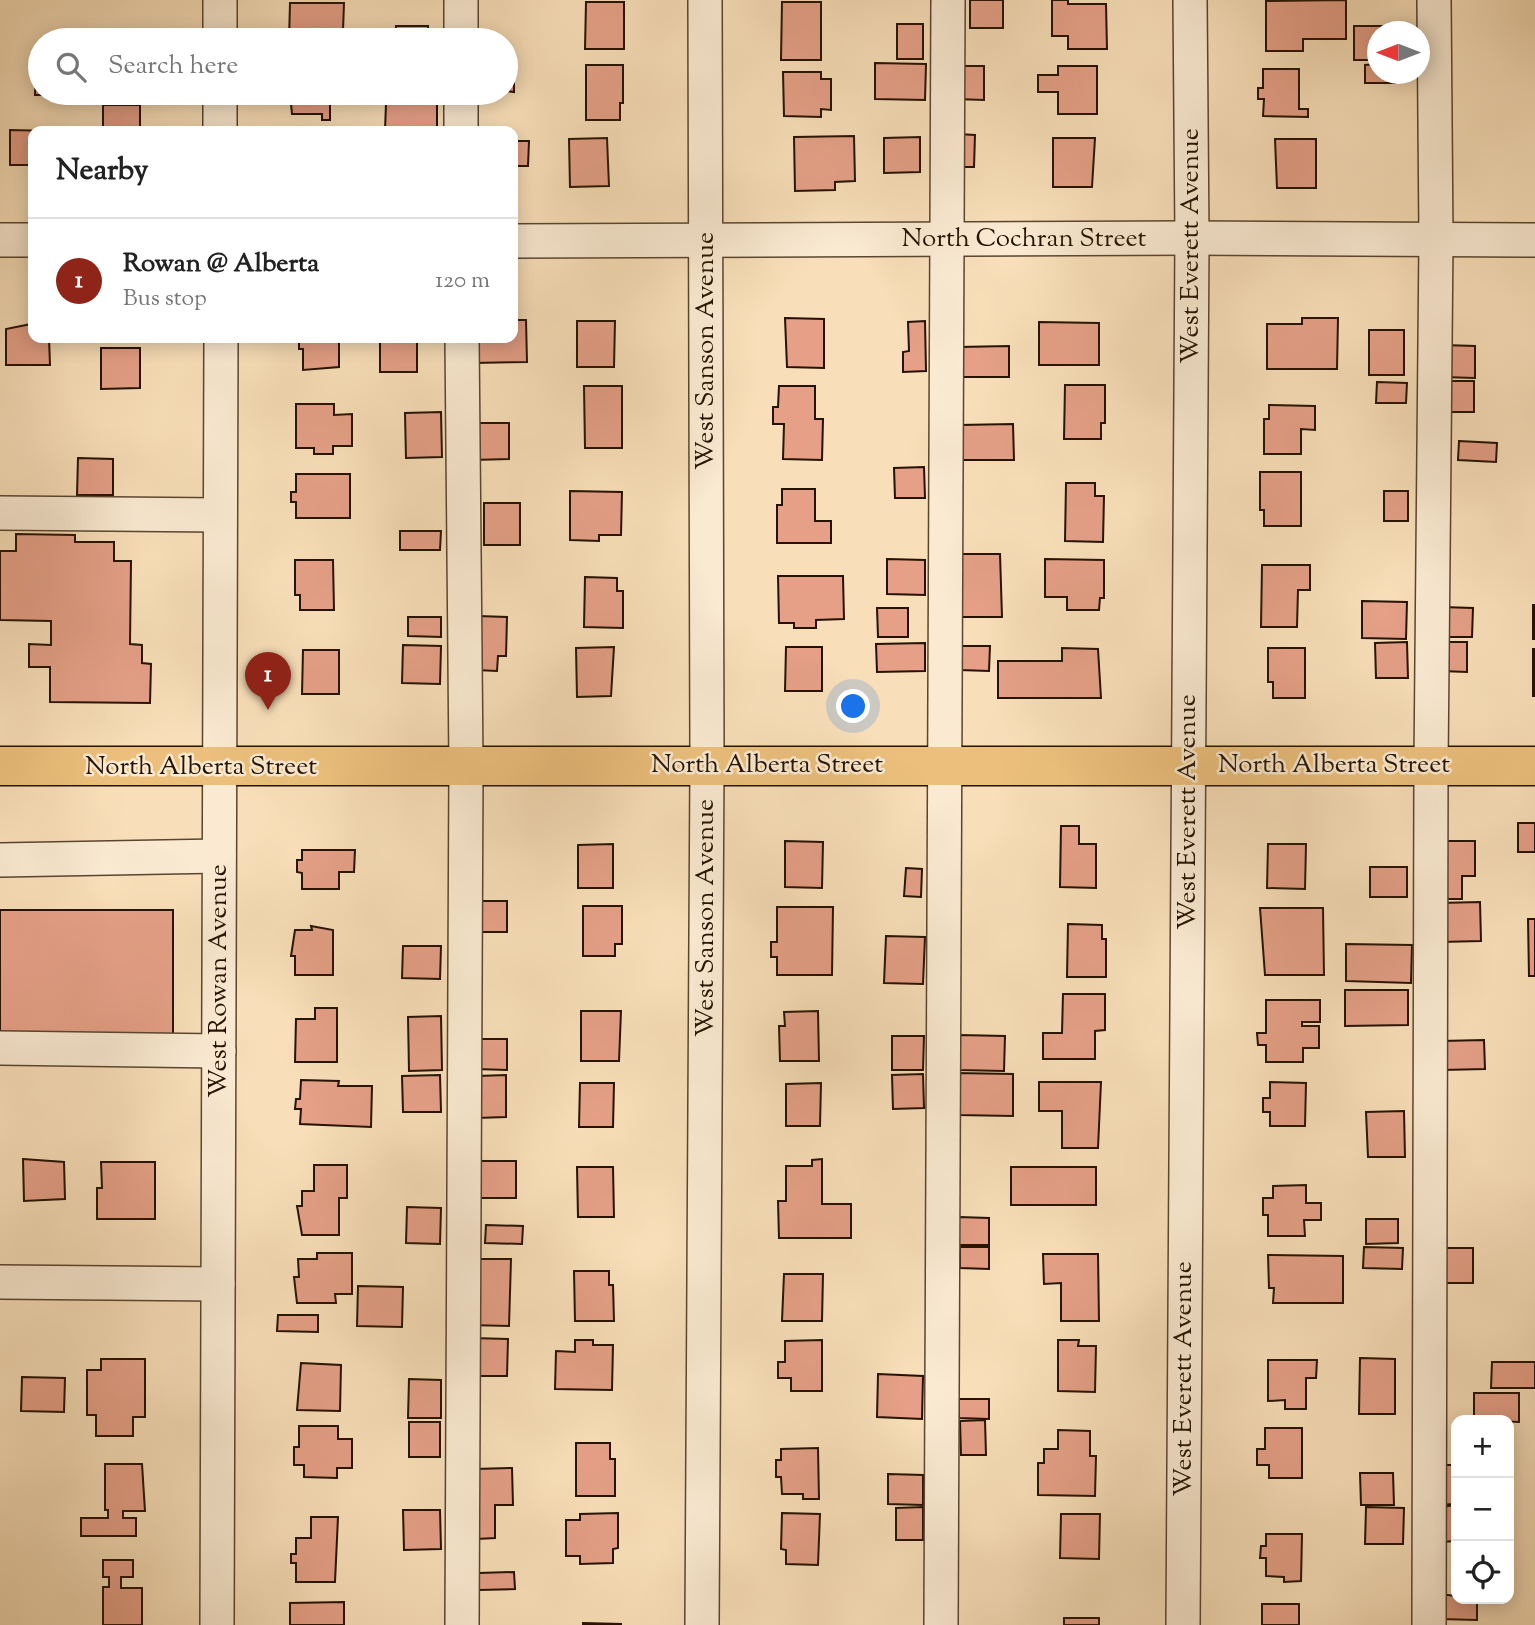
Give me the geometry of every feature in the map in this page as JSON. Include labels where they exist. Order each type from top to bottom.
[{"type":"main road","name":"North Alberta Street","points":[[0,766],[1535,766]]},
{"type":"street","points":[[219,0],[220,28]]},
{"type":"street","points":[[461,0],[461,28]]},
{"type":"street","name":"West Sanson Avenue","points":[[702,1625],[707,764],[705,0]]},
{"type":"street","points":[[941,1625],[948,0]]},
{"type":"street","name":"West Everett Avenue","points":[[1183,1625],[1192,237],[1190,0]]},
{"type":"street","points":[[1429,1625],[1431,765],[1436,239],[1434,0]]},
{"type":"street","points":[[220,105],[220,126]]},
{"type":"street","points":[[461,105],[461,126]]},
{"type":"street","name":"North Cochran Street","points":[[518,241],[1192,237],[1535,240]]},
{"type":"street","points":[[0,240],[28,240]]},
{"type":"street","name":"West Rowan Avenue","points":[[217,1625],[221,343]]},
{"type":"street","points":[[462,343],[466,766],[462,1625]]},
{"type":"street","points":[[0,513],[220,515]]},
{"type":"street","points":[[0,860],[219,856]]},
{"type":"street","points":[[0,1048],[219,1051]]},
{"type":"street","points":[[0,1282],[218,1284]]},
{"type":"building","points":[[970,0],[1003,0],[1003,28],[970,28]]},
{"type":"building","points":[[1052,0],[1068,0],[1068,4],[1106,4],[1107,49],[1068,49],[1068,36],[1052,36]]},
{"type":"building","points":[[1346,0],[1346,39],[1303,39],[1303,51],[1266,51],[1266,1]]},
{"type":"building","points":[[586,2],[624,2],[624,49],[585,49]]},
{"type":"building","points":[[782,2],[821,2],[821,60],[781,60]]},
{"type":"building","points":[[290,3],[344,3],[343,28],[289,28]]},
{"type":"building","points":[[897,24],[923,24],[923,59],[897,59]]},
{"type":"building","points":[[396,26],[428,26],[428,28]]},
{"type":"building","points":[[1354,26],[1367,26],[1367,60],[1354,60]]},
{"type":"building","points":[[875,63],[926,64],[925,100],[875,99]]},
{"type":"building","points":[[586,65],[623,65],[620,120],[586,120]]},
{"type":"building","points":[[1367,65],[1367,83],[1365,83]]},
{"type":"building","points":[[956,66],[984,66],[984,100],[956,99]]},
{"type":"building","points":[[1058,66],[1097,66],[1097,114],[1058,114],[1058,92],[1038,92],[1038,75],[1058,75]]},
{"type":"building","points":[[1263,69],[1299,69],[1299,109],[1308,109],[1308,117],[1263,116],[1264,99],[1258,99],[1258,88],[1263,88]]},
{"type":"building","points":[[783,72],[821,72],[821,79],[831,79],[831,110],[821,109],[821,117],[784,116]]},
{"type":"building","points":[[103,105],[140,105],[140,126],[103,126]]},
{"type":"building","points":[[291,105],[330,105],[330,120],[322,120],[322,114],[292,114]]},
{"type":"building","points":[[386,105],[437,105],[437,126],[385,126]]},
{"type":"building","points":[[10,130],[28,130],[28,165],[10,165]]},
{"type":"building","points":[[957,134],[975,135],[974,167],[956,167]]},
{"type":"building","points":[[854,136],[855,181],[835,182],[835,190],[795,191],[794,137]]},
{"type":"building","points":[[920,137],[920,172],[884,173],[884,138]]},
{"type":"building","points":[[607,138],[609,186],[570,187],[569,139]]},
{"type":"building","points":[[1053,138],[1095,138],[1092,187],[1053,187]]},
{"type":"building","points":[[1275,139],[1316,139],[1316,188],[1277,188]]},
{"type":"building","points":[[518,141],[529,141],[528,166],[518,166]]},
{"type":"building","points":[[785,318],[824,319],[824,368],[787,367]]},
{"type":"building","points":[[1302,318],[1338,318],[1337,369],[1267,369],[1267,324],[1302,324]]},
{"type":"building","points":[[518,320],[526,320],[527,362],[473,363],[472,343],[518,343]]},
{"type":"building","points":[[577,321],[615,321],[614,367],[577,367]]},
{"type":"building","points":[[925,321],[926,371],[903,372],[903,352],[909,351],[908,322]]},
{"type":"building","points":[[1039,322],[1099,323],[1099,365],[1039,365]]},
{"type":"building","points":[[28,325],[28,343],[49,343],[50,365],[6,365],[6,329]]},
{"type":"building","points":[[1369,330],[1404,330],[1404,375],[1369,375]]},
{"type":"building","points":[[299,343],[339,343],[339,367],[303,370],[303,349],[299,349]]},
{"type":"building","points":[[380,343],[417,343],[417,372],[380,372]]},
{"type":"building","points":[[1443,345],[1475,346],[1475,378],[1442,377]]},
{"type":"building","points":[[1009,346],[1009,377],[960,377],[959,347]]},
{"type":"building","points":[[101,348],[140,348],[140,388],[101,389]]},
{"type":"building","points":[[1442,381],[1474,381],[1474,412],[1442,412]]},
{"type":"building","points":[[1377,382],[1407,383],[1406,403],[1376,403]]},
{"type":"building","points":[[1065,385],[1105,385],[1105,423],[1101,423],[1101,439],[1064,439]]},
{"type":"building","points":[[584,386],[622,386],[622,448],[585,448]]},
{"type":"building","points":[[779,386],[815,386],[815,419],[823,419],[822,460],[783,459],[784,424],[773,424],[773,407],[778,407]]},
{"type":"building","points":[[296,404],[334,404],[334,415],[352,414],[352,446],[333,446],[333,454],[314,454],[314,448],[296,448]]},
{"type":"building","points":[[1269,405],[1315,406],[1315,430],[1301,429],[1301,454],[1264,454],[1264,419],[1269,419]]},
{"type":"building","points":[[441,412],[442,457],[406,458],[405,413]]},
{"type":"building","points":[[473,423],[509,423],[509,459],[473,460]]},
{"type":"building","points":[[1013,424],[1014,460],[959,460],[959,425]]},
{"type":"building","points":[[1459,441],[1497,443],[1496,462],[1458,460]]},
{"type":"building","points":[[78,458],[113,459],[113,495],[77,495]]},
{"type":"building","points":[[924,467],[925,498],[895,498],[894,468]]},
{"type":"building","points":[[1260,472],[1301,472],[1301,526],[1264,526],[1264,510],[1260,510]]},
{"type":"building","points":[[296,474],[350,474],[350,518],[296,518],[296,502],[291,502],[291,492],[296,492]]},
{"type":"building","points":[[1066,483],[1095,483],[1095,496],[1104,496],[1103,542],[1065,541]]},
{"type":"building","points":[[782,489],[815,489],[815,521],[831,521],[831,543],[777,543],[777,505],[782,505]]},
{"type":"building","points":[[570,491],[622,492],[621,535],[599,535],[599,541],[570,540]]},
{"type":"building","points":[[1384,491],[1408,491],[1408,521],[1384,521]]},
{"type":"building","points":[[484,503],[520,503],[520,545],[484,545]]},
{"type":"building","points":[[400,531],[441,531],[440,550],[400,550]]},
{"type":"building","points":[[16,534],[75,535],[75,542],[114,542],[114,561],[131,561],[130,644],[142,645],[142,663],[151,664],[150,703],[50,702],[50,667],[29,667],[29,644],[51,645],[51,621],[0,620],[0,551],[16,551]]},
{"type":"building","points":[[957,554],[1000,554],[1002,617],[958,617]]},
{"type":"building","points":[[887,559],[925,560],[925,595],[887,594]]},
{"type":"building","points":[[1045,559],[1104,560],[1104,598],[1100,598],[1099,610],[1067,610],[1067,597],[1045,597]]},
{"type":"building","points":[[295,560],[333,560],[334,610],[300,610],[300,595],[295,595]]},
{"type":"building","points":[[1262,565],[1310,565],[1310,590],[1298,590],[1297,627],[1261,627]]},
{"type":"building","points":[[778,576],[843,576],[844,619],[816,620],[816,628],[794,628],[794,623],[779,623]]},
{"type":"building","points":[[585,577],[617,578],[617,591],[623,591],[623,628],[584,627]]},
{"type":"building","points":[[1362,601],[1407,602],[1406,639],[1362,638]]},
{"type":"building","points":[[1535,605],[1535,639],[1533,639]]},
{"type":"building","points":[[1442,607],[1473,608],[1472,637],[1442,637]]},
{"type":"building","points":[[877,608],[908,608],[908,637],[878,637]]},
{"type":"building","points":[[478,616],[507,617],[506,656],[498,656],[497,671],[476,670]]},
{"type":"building","points":[[408,617],[441,617],[441,637],[408,636]]},
{"type":"building","points":[[1407,642],[1408,678],[1376,678],[1375,643]]},
{"type":"building","points":[[1441,642],[1467,642],[1467,672],[1441,671]]},
{"type":"building","points":[[925,643],[925,671],[877,672],[876,644]]},
{"type":"building","points":[[403,645],[441,646],[440,684],[402,683]]},
{"type":"building","points":[[961,646],[990,646],[989,671],[960,670]]},
{"type":"building","points":[[614,647],[611,696],[577,697],[576,648]]},
{"type":"building","points":[[786,647],[822,647],[822,691],[785,691]]},
{"type":"building","points":[[1062,648],[1098,649],[1101,698],[998,698],[998,661],[1062,661]]},
{"type":"building","points":[[1268,648],[1305,648],[1305,698],[1273,698],[1273,682],[1268,682]]},
{"type":"building","points":[[1535,649],[1535,696],[1533,696]]},
{"type":"building","points":[[303,650],[339,650],[339,694],[302,694]]},
{"type":"building","points":[[1518,823],[1535,823],[1535,852],[1518,852]]},
{"type":"building","points":[[1061,826],[1079,826],[1079,844],[1096,844],[1096,888],[1060,887]]},
{"type":"building","points":[[785,841],[823,842],[822,888],[785,887]]},
{"type":"building","points":[[1441,841],[1475,841],[1475,876],[1462,876],[1462,899],[1440,899]]},
{"type":"building","points":[[613,844],[613,888],[578,888],[578,845]]},
{"type":"building","points":[[1268,844],[1306,844],[1305,889],[1267,888]]},
{"type":"building","points":[[302,850],[355,850],[354,872],[339,872],[339,889],[302,889],[302,873],[297,872],[297,860],[302,860]]},
{"type":"building","points":[[1370,867],[1407,867],[1407,897],[1370,897]]},
{"type":"building","points":[[906,868],[922,869],[921,897],[904,896]]},
{"type":"building","points":[[476,901],[507,901],[507,932],[476,932]]},
{"type":"building","points":[[1480,902],[1481,941],[1440,942],[1439,903]]},
{"type":"building","points":[[583,906],[622,906],[622,944],[615,944],[615,956],[583,956]]},
{"type":"building","points":[[777,907],[833,907],[832,975],[777,975],[777,957],[771,957],[771,942],[777,942]]},
{"type":"building","points":[[1260,908],[1323,908],[1324,975],[1265,975]]},
{"type":"building","points":[[0,910],[173,910],[173,1038],[0,1038]]},
{"type":"building","points":[[1528,919],[1535,919],[1535,976],[1529,976]]},
{"type":"building","points":[[1068,924],[1102,925],[1102,939],[1106,939],[1106,977],[1067,977]]},
{"type":"building","points":[[311,926],[333,930],[333,975],[295,975],[295,956],[291,956],[295,930],[312,930]]},
{"type":"building","points":[[886,936],[925,937],[923,984],[884,983]]},
{"type":"building","points":[[1346,944],[1412,945],[1411,983],[1346,981]]},
{"type":"building","points":[[403,946],[441,946],[440,979],[402,978]]},
{"type":"building","points":[[1345,990],[1408,990],[1408,1025],[1345,1026]]},
{"type":"building","points":[[1063,994],[1105,994],[1105,1030],[1095,1031],[1095,1059],[1043,1059],[1043,1033],[1062,1033]]},
{"type":"building","points":[[1266,1000],[1320,1000],[1320,1022],[1302,1022],[1302,1026],[1319,1026],[1319,1048],[1303,1048],[1303,1062],[1266,1062],[1266,1045],[1258,1045],[1257,1033],[1266,1033]]},
{"type":"building","points":[[315,1008],[337,1008],[337,1062],[295,1062],[296,1019],[315,1019]]},
{"type":"building","points":[[581,1011],[621,1011],[619,1061],[581,1061]]},
{"type":"building","points":[[818,1011],[819,1061],[780,1061],[779,1026],[785,1026],[784,1012]]},
{"type":"building","points":[[441,1016],[442,1070],[409,1071],[408,1017]]},
{"type":"building","points":[[959,1035],[1005,1036],[1004,1071],[958,1070]]},
{"type":"building","points":[[892,1036],[924,1036],[923,1070],[892,1070]]},
{"type":"building","points":[[476,1039],[507,1039],[507,1070],[476,1069]]},
{"type":"building","points":[[1484,1040],[1485,1069],[1442,1070],[1441,1041]]},
{"type":"building","points":[[957,1073],[1013,1074],[1013,1116],[957,1115]]},
{"type":"building","points":[[923,1074],[924,1108],[893,1109],[892,1075]]},
{"type":"building","points":[[440,1075],[441,1112],[403,1112],[402,1076]]},
{"type":"building","points":[[506,1075],[506,1117],[477,1118],[477,1076]]},
{"type":"building","points":[[301,1080],[339,1081],[338,1086],[372,1086],[371,1127],[300,1124],[301,1109],[295,1109],[296,1099],[300,1099]]},
{"type":"building","points":[[1039,1082],[1101,1082],[1098,1148],[1062,1148],[1062,1111],[1039,1111]]},
{"type":"building","points":[[1270,1082],[1306,1083],[1305,1126],[1270,1126],[1270,1112],[1263,1112],[1263,1098],[1270,1098]]},
{"type":"building","points":[[580,1083],[614,1083],[613,1127],[579,1127]]},
{"type":"building","points":[[821,1083],[820,1126],[786,1126],[786,1084]]},
{"type":"building","points":[[1404,1111],[1405,1157],[1368,1157],[1366,1112]]},
{"type":"building","points":[[23,1159],[64,1162],[65,1199],[24,1201]]},
{"type":"building","points":[[822,1159],[822,1204],[851,1204],[851,1238],[779,1238],[778,1201],[786,1201],[786,1166],[812,1166],[812,1160]]},
{"type":"building","points":[[471,1161],[516,1161],[516,1198],[471,1198]]},
{"type":"building","points":[[101,1162],[155,1162],[155,1219],[97,1219],[97,1188],[102,1188]]},
{"type":"building","points":[[314,1165],[347,1165],[347,1198],[339,1198],[339,1235],[302,1235],[297,1206],[302,1206],[302,1191],[314,1191]]},
{"type":"building","points":[[577,1167],[613,1167],[614,1217],[578,1217]]},
{"type":"building","points":[[1011,1167],[1096,1167],[1096,1205],[1011,1205]]},
{"type":"building","points":[[1306,1185],[1306,1203],[1321,1203],[1321,1220],[1304,1220],[1305,1236],[1268,1236],[1268,1215],[1263,1215],[1263,1198],[1273,1198],[1273,1186]]},
{"type":"building","points":[[407,1207],[441,1208],[440,1244],[406,1243]]},
{"type":"building","points":[[959,1217],[989,1218],[989,1245],[959,1245]]},
{"type":"building","points":[[1366,1219],[1398,1219],[1398,1243],[1366,1244]]},
{"type":"building","points":[[486,1225],[523,1226],[522,1244],[485,1243]]},
{"type":"building","points":[[960,1247],[989,1247],[989,1269],[960,1268]]},
{"type":"building","points":[[1364,1247],[1403,1248],[1402,1269],[1363,1268]]},
{"type":"building","points":[[1442,1248],[1473,1248],[1473,1283],[1443,1283]]},
{"type":"building","points":[[317,1253],[352,1253],[352,1294],[335,1294],[336,1303],[297,1303],[294,1277],[299,1277],[298,1259],[317,1259]]},
{"type":"building","points":[[1043,1254],[1098,1254],[1099,1321],[1061,1321],[1061,1283],[1044,1284]]},
{"type":"building","points":[[1268,1255],[1343,1256],[1343,1303],[1273,1303],[1274,1288],[1269,1288]]},
{"type":"building","points":[[470,1259],[511,1259],[509,1326],[469,1325]]},
{"type":"building","points":[[574,1271],[609,1271],[609,1285],[613,1285],[614,1321],[575,1321]]},
{"type":"building","points":[[784,1274],[823,1274],[822,1321],[782,1321]]},
{"type":"building","points":[[358,1286],[403,1287],[402,1327],[357,1326]]},
{"type":"building","points":[[278,1315],[318,1315],[318,1332],[277,1331]]},
{"type":"building","points":[[471,1338],[508,1339],[507,1376],[471,1376]]},
{"type":"building","points":[[575,1340],[593,1340],[593,1345],[613,1345],[612,1390],[555,1389],[556,1351],[575,1352]]},
{"type":"building","points":[[822,1340],[822,1391],[791,1391],[791,1378],[778,1378],[778,1362],[785,1362],[785,1341]]},
{"type":"building","points":[[1058,1340],[1079,1340],[1078,1346],[1096,1346],[1095,1392],[1058,1391]]},
{"type":"building","points":[[1360,1358],[1395,1359],[1395,1414],[1359,1414]]},
{"type":"building","points":[[101,1359],[145,1359],[145,1417],[133,1417],[133,1436],[96,1436],[96,1415],[87,1415],[87,1370],[101,1370]]},
{"type":"building","points":[[1268,1360],[1317,1360],[1316,1378],[1306,1378],[1306,1409],[1285,1409],[1285,1400],[1268,1401]]},
{"type":"building","points":[[1492,1362],[1535,1362],[1535,1388],[1491,1388]]},
{"type":"building","points":[[301,1363],[341,1365],[340,1411],[297,1410]]},
{"type":"building","points":[[878,1374],[923,1376],[922,1419],[877,1417]]},
{"type":"building","points":[[22,1377],[65,1378],[64,1412],[21,1411]]},
{"type":"building","points":[[409,1379],[441,1380],[441,1418],[408,1418]]},
{"type":"building","points":[[1474,1393],[1519,1393],[1519,1422],[1514,1422],[1514,1415],[1474,1415]]},
{"type":"building","points":[[959,1399],[989,1399],[989,1419],[959,1418]]},
{"type":"building","points":[[985,1420],[986,1455],[961,1455],[960,1421]]},
{"type":"building","points":[[409,1422],[440,1422],[440,1457],[409,1457]]},
{"type":"building","points":[[299,1426],[338,1426],[338,1439],[352,1439],[352,1468],[337,1468],[337,1478],[304,1477],[304,1465],[294,1465],[294,1447],[299,1447]]},
{"type":"building","points":[[1265,1428],[1302,1428],[1302,1478],[1269,1478],[1269,1465],[1257,1465],[1257,1449],[1265,1449]]},
{"type":"building","points":[[1058,1430],[1090,1431],[1090,1456],[1096,1456],[1095,1496],[1038,1495],[1038,1463],[1044,1463],[1044,1449],[1058,1449]]},
{"type":"building","points":[[576,1443],[610,1443],[610,1459],[615,1459],[615,1496],[576,1496]]},
{"type":"building","points":[[818,1448],[819,1499],[803,1499],[803,1494],[782,1494],[781,1477],[776,1477],[776,1460],[781,1460],[781,1449]]},
{"type":"building","points":[[105,1464],[142,1464],[145,1511],[123,1511],[123,1518],[136,1518],[136,1536],[81,1536],[81,1518],[108,1518],[108,1510],[105,1510]]},
{"type":"building","points":[[1435,1465],[1451,1465],[1451,1504],[1436,1505]]},
{"type":"building","points":[[512,1468],[513,1505],[495,1505],[495,1538],[477,1539],[475,1469]]},
{"type":"building","points":[[1360,1473],[1393,1473],[1394,1505],[1361,1505]]},
{"type":"building","points":[[888,1474],[923,1475],[923,1505],[888,1504]]},
{"type":"building","points":[[1451,1506],[1451,1541],[1441,1542],[1439,1507]]},
{"type":"building","points":[[923,1507],[923,1540],[896,1540],[896,1508]]},
{"type":"building","points":[[1366,1507],[1404,1508],[1403,1544],[1365,1544]]},
{"type":"building","points":[[403,1510],[440,1510],[441,1549],[404,1550]]},
{"type":"building","points":[[618,1513],[618,1548],[613,1549],[613,1563],[580,1564],[580,1556],[566,1556],[566,1520],[580,1520],[580,1514]]},
{"type":"building","points":[[782,1513],[820,1514],[818,1565],[786,1564],[786,1550],[781,1549]]},
{"type":"building","points":[[1061,1514],[1100,1514],[1099,1559],[1060,1558]]},
{"type":"building","points":[[311,1517],[338,1517],[335,1582],[296,1582],[296,1563],[291,1563],[291,1554],[296,1554],[296,1538],[311,1538]]},
{"type":"building","points":[[1266,1534],[1302,1534],[1301,1581],[1284,1582],[1284,1577],[1266,1576],[1266,1558],[1260,1558],[1261,1546],[1266,1546]]},
{"type":"building","points":[[103,1560],[133,1560],[133,1577],[121,1577],[121,1588],[142,1588],[142,1625],[103,1625],[103,1587],[109,1587],[109,1577],[103,1577]]},
{"type":"building","points":[[514,1572],[515,1589],[479,1590],[479,1573]]},
{"type":"building","points":[[1441,1594],[1451,1595],[1451,1604],[1477,1604],[1477,1620],[1440,1619]]},
{"type":"building","points":[[344,1602],[344,1625],[290,1625],[290,1603]]},
{"type":"building","points":[[1262,1604],[1299,1604],[1299,1625],[1262,1625]]},
{"type":"building","points":[[1064,1618],[1099,1618],[1099,1625],[1064,1625]]},
{"type":"building","points":[[621,1624],[621,1625],[583,1625]]},
{"type":"place","name":"Rowan @ Alberta","points":[[268,710]]}]
